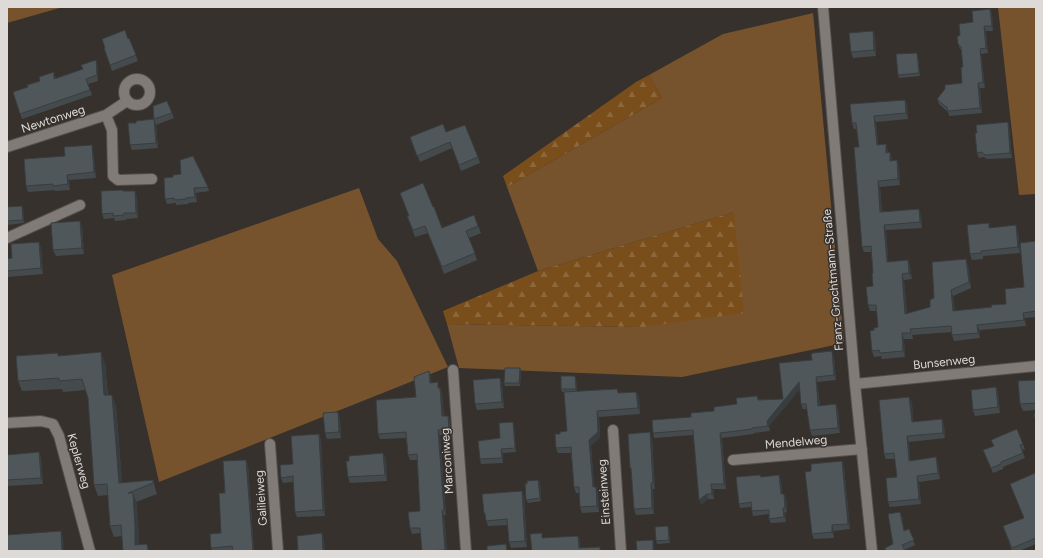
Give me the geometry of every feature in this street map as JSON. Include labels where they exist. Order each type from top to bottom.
[{"type":"street","name":"Franz-Grochtmann-Straße","points":[[823,7],[855,384],[872,551]]},
{"type":"street","name":"Newtonweg","points":[[7,147],[106,116],[127,101]]},
{"type":"street","points":[[106,116],[112,130],[113,176],[118,180],[152,179]]},
{"type":"street","points":[[7,238],[80,205]]},
{"type":"street","name":"Bunsenweg","points":[[855,384],[1036,366]]},
{"type":"street","name":"Marconiweg","points":[[454,370],[466,551]]},
{"type":"street","name":"Keplerweg","points":[[7,423],[41,421],[53,424],[59,436],[90,551]]},
{"type":"street","name":"Einsteinweg","points":[[613,430],[621,551]]},
{"type":"street","name":"Galileiweg","points":[[270,444],[278,551]]},
{"type":"street","name":"Mendelweg","points":[[733,460],[862,449]]},
{"type":"shaded area","points":[[7,7],[63,7],[7,23]]},
{"type":"shaded area","points":[[998,7],[1036,7],[1036,194],[1019,195]]},
{"type":"shaded area","points":[[813,13],[844,343],[682,377],[459,368],[447,324],[643,327],[734,212],[538,271],[507,187],[662,98],[649,75],[723,34]]},
{"type":"shaded area","points":[[359,188],[378,239],[397,261],[448,367],[159,482],[112,275]]},
{"type":"green space","points":[[649,75],[662,98],[507,187],[503,176],[636,82]]},
{"type":"green space","points":[[734,212],[744,313],[643,327],[447,324],[443,311],[538,271]]},
{"type":"building","points":[[990,9],[992,26],[984,26],[986,48],[980,49],[983,82],[978,83],[980,108],[948,111],[947,107],[937,99],[945,89],[945,85],[962,83],[961,67],[963,67],[961,47],[958,44],[957,37],[960,35],[959,24],[973,22],[972,11]]},
{"type":"building","points":[[125,30],[136,55],[110,65],[102,39]]},
{"type":"building","points":[[873,31],[874,50],[851,52],[849,33]]},
{"type":"building","points":[[917,53],[919,73],[898,75],[896,54]]},
{"type":"building","points":[[96,60],[97,75],[86,79],[90,90],[20,114],[13,92],[28,87],[27,85],[40,81],[39,77],[54,72],[54,79],[83,69],[81,65]]},
{"type":"building","points":[[905,100],[906,113],[874,116],[877,145],[886,144],[886,153],[890,152],[890,161],[897,160],[898,179],[878,181],[880,212],[919,209],[920,222],[884,225],[887,262],[908,260],[909,273],[902,274],[905,314],[930,307],[930,300],[934,298],[932,262],[966,259],[969,282],[951,290],[953,311],[1006,304],[1005,289],[1024,287],[1020,243],[1036,241],[1036,311],[1023,313],[1024,320],[977,325],[978,333],[952,335],[951,326],[910,329],[911,333],[902,333],[903,351],[880,353],[879,350],[872,351],[870,331],[878,327],[876,305],[868,305],[866,287],[873,286],[871,246],[862,247],[854,147],[859,147],[856,123],[852,123],[850,104]]},
{"type":"building","points":[[167,101],[172,113],[154,119],[153,106]]},
{"type":"building","points":[[154,119],[156,143],[130,145],[128,123],[136,123],[136,121]]},
{"type":"building","points":[[1008,122],[1010,153],[985,155],[982,152],[977,153],[975,133],[977,133],[976,125]]},
{"type":"building","points":[[443,124],[446,132],[465,125],[478,157],[459,165],[450,142],[417,156],[410,137]]},
{"type":"building","points":[[92,145],[94,172],[67,175],[68,184],[53,186],[53,184],[26,186],[24,159],[65,156],[64,147]]},
{"type":"building","points":[[193,156],[208,187],[194,188],[195,197],[175,200],[174,198],[165,199],[164,178],[181,174],[180,160]]},
{"type":"building","points":[[423,183],[442,228],[474,215],[478,226],[466,231],[475,253],[442,267],[425,226],[413,230],[400,193]]},
{"type":"building","points":[[101,191],[135,191],[136,213],[124,213],[124,215],[113,216],[113,213],[102,214]]},
{"type":"building","points":[[22,206],[23,220],[7,221],[7,207]]},
{"type":"building","points":[[80,221],[82,248],[53,250],[51,223]]},
{"type":"building","points":[[989,223],[989,228],[1016,225],[1018,247],[981,251],[981,253],[970,254],[967,225]]},
{"type":"building","points":[[39,242],[41,268],[7,271],[7,259],[12,258],[11,244]]},
{"type":"building","points":[[832,351],[834,375],[816,377],[818,406],[836,404],[838,428],[810,430],[806,404],[801,404],[799,382],[767,421],[768,426],[720,433],[724,484],[711,484],[712,494],[707,494],[699,500],[693,430],[653,433],[652,420],[691,417],[691,413],[714,411],[714,407],[737,404],[736,398],[757,396],[758,400],[783,399],[779,363],[812,360],[811,354],[813,353]]},
{"type":"building","points":[[101,352],[104,395],[112,395],[119,483],[153,480],[153,483],[128,493],[133,493],[135,545],[147,544],[148,551],[123,551],[121,525],[110,526],[107,484],[94,485],[88,398],[82,379],[59,381],[59,378],[18,381],[16,356],[58,353],[58,356]]},
{"type":"building","points":[[505,368],[520,368],[519,383],[504,383]]},
{"type":"building","points":[[429,371],[430,383],[438,382],[438,388],[440,388],[442,416],[448,416],[449,429],[438,430],[444,510],[442,510],[445,550],[422,551],[420,528],[410,528],[408,512],[420,511],[417,454],[408,455],[406,432],[378,434],[376,400],[416,397],[414,377]]},
{"type":"building","points":[[561,376],[575,376],[576,389],[561,389]]},
{"type":"building","points":[[500,378],[502,402],[475,404],[473,380]]},
{"type":"building","points":[[1036,380],[1036,403],[1020,404],[1018,381]]},
{"type":"building","points":[[996,387],[998,407],[973,410],[971,390]]},
{"type":"building","points":[[617,389],[618,393],[636,392],[638,408],[597,411],[598,432],[589,440],[593,487],[596,487],[597,506],[580,507],[579,487],[574,487],[571,447],[556,448],[555,434],[560,434],[560,432],[567,431],[564,392]]},
{"type":"building","points":[[909,397],[912,422],[942,419],[943,433],[907,436],[909,461],[936,457],[938,473],[917,476],[919,499],[888,502],[886,478],[897,477],[894,453],[884,454],[879,400]]},
{"type":"building","points":[[338,412],[339,432],[325,433],[323,413]]},
{"type":"building","points":[[513,422],[515,448],[501,449],[502,458],[480,459],[478,441],[500,438],[499,423]]},
{"type":"building","points":[[1017,429],[1023,444],[1020,445],[1023,453],[991,468],[983,450],[994,446],[991,440]]},
{"type":"building","points":[[650,432],[653,483],[651,483],[652,508],[634,509],[628,434]]},
{"type":"building","points":[[319,434],[323,510],[295,512],[293,476],[281,478],[280,465],[293,464],[291,436]]},
{"type":"building","points":[[39,452],[41,478],[7,480],[7,455]]},
{"type":"building","points":[[383,453],[385,475],[348,477],[346,461],[349,461],[349,456]]},
{"type":"building","points":[[246,460],[253,551],[233,551],[232,546],[211,548],[210,534],[221,533],[219,493],[225,493],[223,461]]},
{"type":"building","points":[[842,461],[848,524],[832,525],[832,532],[812,534],[805,472],[811,471],[811,464]]},
{"type":"building","points":[[1035,473],[1036,538],[1012,548],[1003,526],[1024,518],[1010,484]]},
{"type":"building","points":[[760,475],[761,477],[779,475],[781,494],[784,494],[784,517],[769,519],[769,510],[752,511],[751,502],[739,504],[736,477]]},
{"type":"building","points":[[538,480],[540,498],[526,500],[525,484],[527,484],[527,481]]},
{"type":"building","points":[[522,491],[525,541],[509,542],[507,519],[486,521],[482,494]]},
{"type":"building","points":[[900,512],[904,531],[909,529],[914,540],[902,545],[905,551],[886,551],[885,548],[893,544],[888,514]]},
{"type":"building","points":[[668,526],[669,540],[656,541],[655,527]]},
{"type":"building","points":[[61,531],[62,551],[7,551],[7,535]]},
{"type":"building","points":[[322,533],[323,551],[298,551],[297,536]]},
{"type":"building","points":[[542,533],[542,538],[578,536],[579,548],[600,547],[600,551],[532,551],[530,534]]},
{"type":"building","points":[[653,540],[653,551],[637,551],[636,541]]},
{"type":"building","points":[[506,544],[507,551],[487,551],[487,546]]}]
